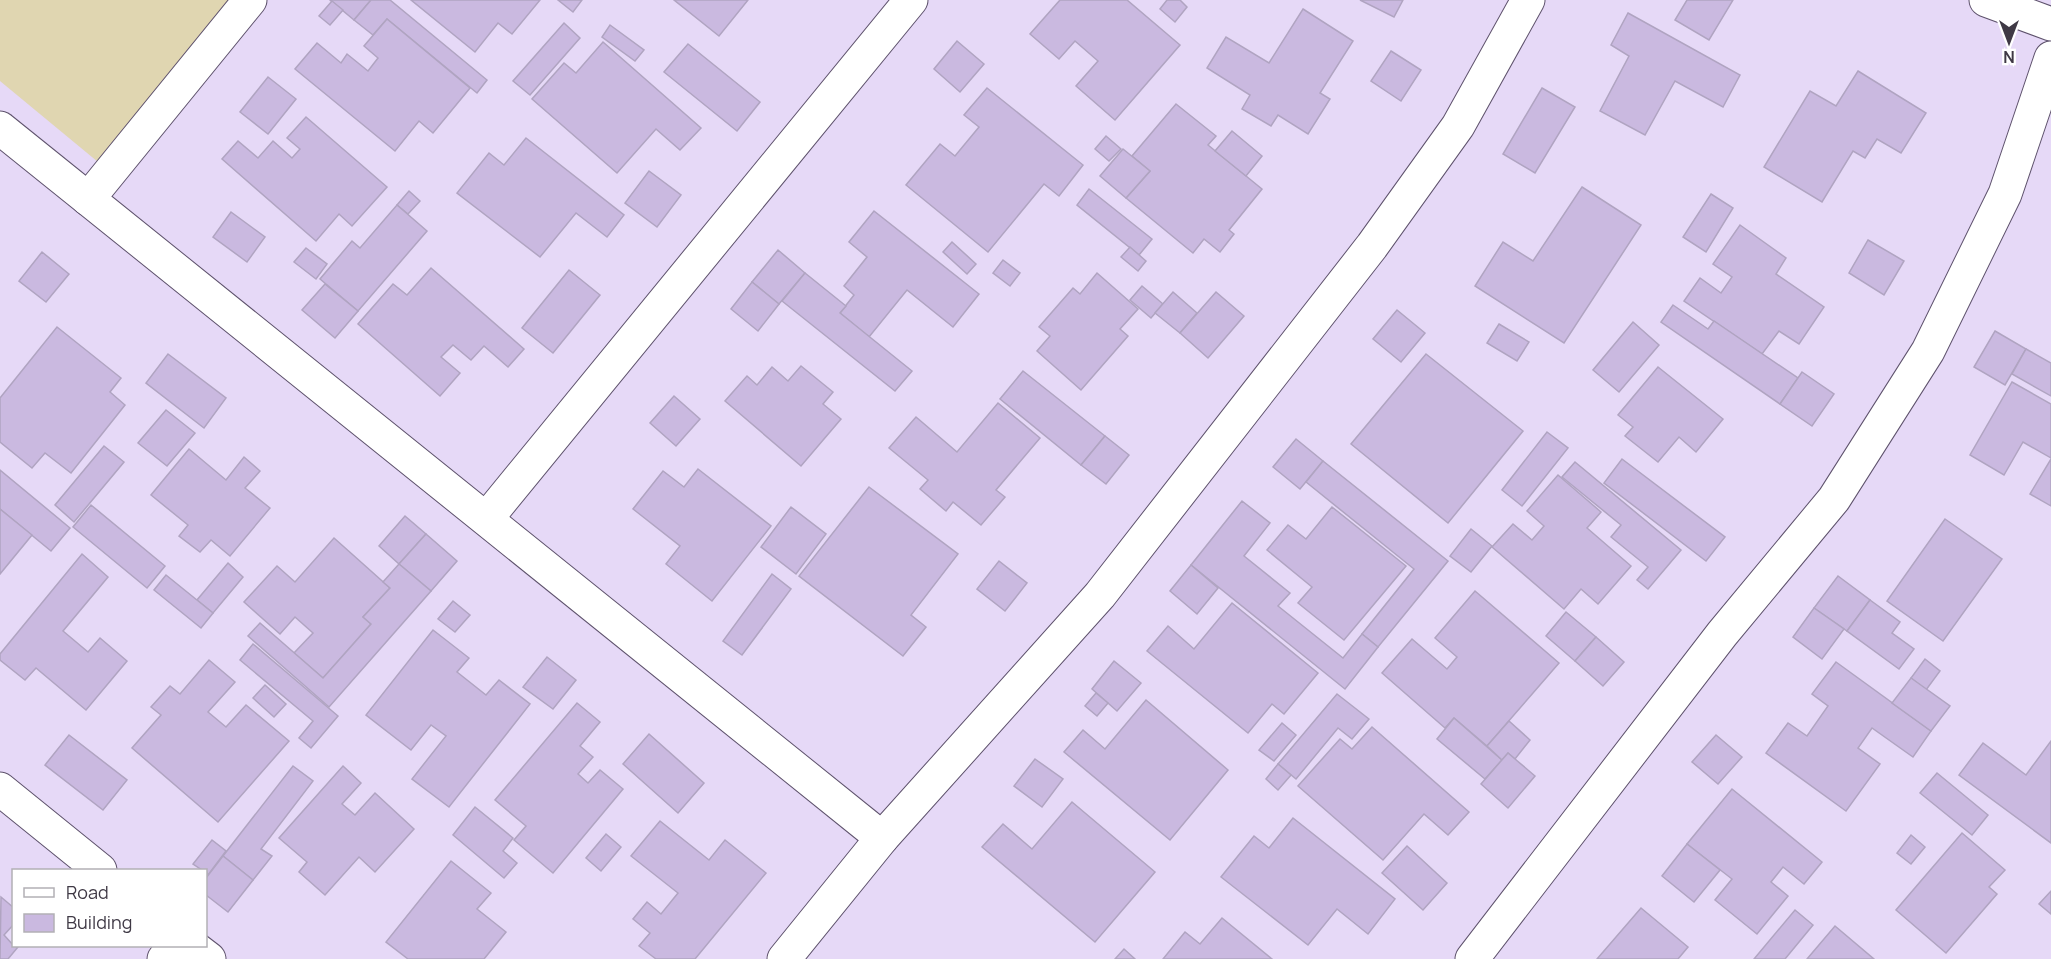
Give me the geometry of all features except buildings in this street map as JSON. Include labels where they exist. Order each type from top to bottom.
[{"type":"street","points":[[88,199],[250,0]]},
{"type":"street","points":[[488,518],[911,0]]},
{"type":"street","points":[[784,959],[882,838],[1100,595],[1372,246],[1458,126],[1528,0]]},
{"type":"street","points":[[1986,0],[2051,24]]},
{"type":"street","points":[[1472,959],[1722,634],[1840,489],[1928,351],[2005,194],[2051,58]]},
{"type":"street","points":[[0,128],[488,518],[882,838]]},
{"type":"street","points":[[0,789],[99,869]]},
{"type":"street","points":[[164,959],[173,947]]},
{"type":"street","points":[[194,947],[209,959]]},
{"type":"sand","points":[[0,0],[233,0],[98,162],[0,81]]}]
